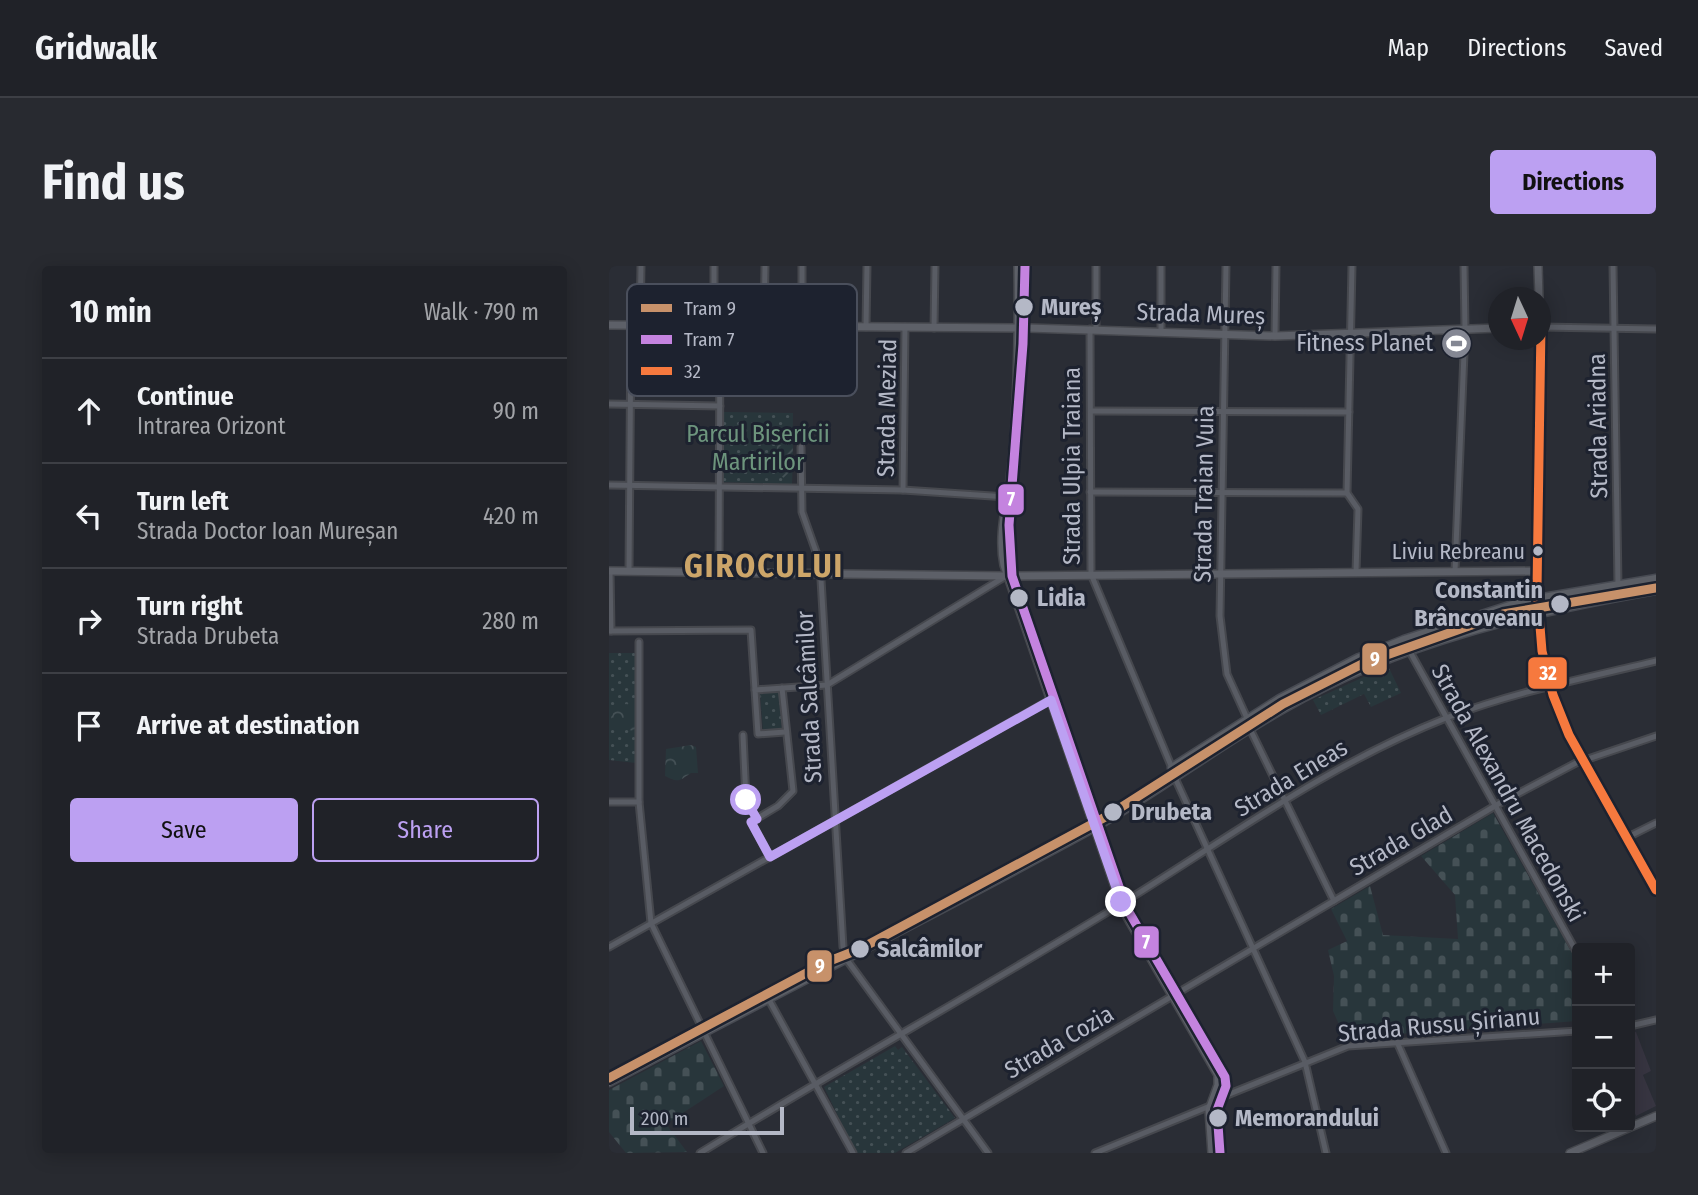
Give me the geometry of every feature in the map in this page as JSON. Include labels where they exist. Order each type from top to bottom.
[{"type":"main road","points":[[1172,768],[1247,719],[1359,658],[1417,635],[1537,598],[1656,579]]},
{"type":"main road","points":[[609,1082],[702,1027],[847,960],[1094,827],[1250,729],[1329,684],[1409,649],[1538,611],[1656,590]]},
{"type":"main road","name":"Strada Ulpia Traiana","points":[[1172,768],[1175,778]]},
{"type":"street","points":[[641,266],[641,284]]},
{"type":"street","points":[[713,266],[714,284]]},
{"type":"street","points":[[765,266],[765,284]]},
{"type":"street","points":[[802,266],[802,284]]},
{"type":"street","points":[[866,327],[867,266]]},
{"type":"street","points":[[934,328],[935,266]]},
{"type":"street","points":[[1018,266],[1019,328],[1007,497],[1003,517],[1002,557],[1006,576],[1121,904],[1216,1070],[1219,1080],[1210,1106],[1212,1153]]},
{"type":"street","name":"Strada Ulpia Traiana","points":[[1096,266],[1091,411],[1091,574],[1172,768]]},
{"type":"street","points":[[1161,266],[1161,331]]},
{"type":"street","name":"Strada Traian Vuia","points":[[1226,266],[1220,616],[1227,674],[1247,719]]},
{"type":"street","points":[[1275,336],[1276,266]]},
{"type":"street","points":[[1352,266],[1347,493],[1358,509],[1356,572]]},
{"type":"street","points":[[1455,571],[1465,329],[1464,266]]},
{"type":"street","points":[[1538,266],[1539,287]]},
{"type":"street","name":"Strada Ariadna","points":[[1613,266],[1618,585]]},
{"type":"street","name":"Strada Mureș","points":[[609,325],[627,325]]},
{"type":"street","name":"Strada Mureș","points":[[857,327],[1093,329],[1275,336],[1488,328]]},
{"type":"street","name":"Strada Meziad","points":[[903,490],[905,327]]},
{"type":"street","points":[[1551,327],[1656,329]]},
{"type":"street","points":[[1541,350],[1537,598],[1542,651],[1550,686],[1582,761],[1656,890]]},
{"type":"street","points":[[629,571],[630,396]]},
{"type":"street","points":[[719,571],[720,396]]},
{"type":"street","points":[[609,404],[720,406]]},
{"type":"street","points":[[1091,411],[1349,412]]},
{"type":"street","name":"Strada Salcâmilor","points":[[801,447],[802,512],[818,553],[820,572],[833,821],[843,947]]},
{"type":"street","points":[[609,485],[903,490],[1007,497]]},
{"type":"street","points":[[1090,492],[1347,493]]},
{"type":"street","points":[[785,732],[758,734],[751,630],[610,631],[610,571],[1006,576],[1538,571]]},
{"type":"street","points":[[755,690],[827,685],[1006,576]]},
{"type":"street","points":[[639,642],[639,802],[651,923],[763,1153]]},
{"type":"street","name":"Strada Alexandru Macedonski","points":[[1409,649],[1572,944]]},
{"type":"street","name":"Strada Eneas","points":[[700,1153],[1121,904],[1285,801],[1362,757],[1446,719],[1550,686],[1656,661]]},
{"type":"street","points":[[754,820],[789,798],[793,791],[782,688]]},
{"type":"street","points":[[609,947],[1051,700]]},
{"type":"street","points":[[1250,729],[1334,901]]},
{"type":"street","points":[[743,735],[746,800],[770,857]]},
{"type":"street","name":"Strada Glad","points":[[1172,995],[1495,806],[1582,761],[1656,736]]},
{"type":"street","name":"Strada Ulpia Traiana","points":[[1175,778],[1305,1062],[1326,1153]]},
{"type":"street","points":[[609,802],[639,802]]},
{"type":"street","points":[[1626,838],[1656,823]]},
{"type":"street","points":[[847,960],[988,1153]]},
{"type":"street","name":"Strada Cozia","points":[[906,1153],[1172,995]]},
{"type":"street","points":[[768,998],[853,1153]]},
{"type":"street","points":[[1635,1025],[1656,1020]]},
{"type":"street","name":"Strada Russu Șirianu","points":[[1215,1093],[1227,1095],[1348,1046],[1572,1031]]},
{"type":"street","points":[[1397,1042],[1446,1153]]},
{"type":"street","points":[[1095,1153],[1210,1106]]},
{"type":"street","points":[[1570,1153],[1656,1116]]},
{"type":"shaded area","points":[[1635,1032],[1651,1071],[1643,1075],[1656,1106],[1636,1116],[1635,1114]]},
{"type":"green space","name":"Parcul Bisericii Martirilor","points":[[724,412],[793,413],[792,484],[722,482]]},
{"type":"green space","points":[[777,445],[793,445],[792,484],[777,473]]},
{"type":"green space","points":[[609,653],[636,653],[636,763],[609,760]]},
{"type":"green space","points":[[1388,666],[1401,693],[1371,707],[1364,694],[1321,715],[1313,700]]},
{"type":"green space","points":[[779,692],[782,731],[763,732],[760,693]]},
{"type":"green space","points":[[626,704],[636,706],[636,731],[620,729],[610,722],[615,708]]},
{"type":"green space","points":[[691,745],[696,747],[698,773],[691,773],[679,780],[665,776],[666,749]]},
{"type":"green space","points":[[1493,813],[1572,953],[1572,1021],[1345,1038],[1333,1011],[1334,976],[1328,950],[1347,941],[1331,909],[1370,886],[1383,935],[1458,939],[1455,895],[1421,856]]},
{"type":"green space","points":[[701,1041],[724,1086],[666,1124],[687,1152],[626,1153],[609,1132],[609,1090]]},
{"type":"green space","points":[[895,1046],[898,1050],[902,1047],[955,1118],[895,1153],[856,1153],[824,1087]]},
{"type":"tram line","name":"7","points":[[1025,266],[1023,344],[1009,525],[1012,576],[1126,907],[1225,1077],[1226,1086],[1217,1110],[1220,1153]]},
{"type":"tram line","name":"9","points":[[609,1078],[827,962],[860,949],[1109,815],[1283,704],[1364,663],[1503,614],[1656,588]]},
{"type":"tram line","points":[[1086,828],[1093,818],[1092,807]]},
{"type":"tram line","points":[[1099,833],[1098,823],[1107,812]]},
{"type":"transit line","name":"32","points":[[1541,350],[1537,589],[1542,651],[1553,695],[1569,735],[1656,890]]},
{"type":"place","name":"Mureș","points":[[1024,307]]},
{"type":"place","name":"Fitness Planet","points":[[1456,343]]},
{"type":"place","name":"Liviu Rebreanu","points":[[1538,551]]},
{"type":"place","name":"Lidia","points":[[1019,598]]},
{"type":"place","name":"Constantin Brâncoveanu","points":[[1560,604]]},
{"type":"place","name":"Drubeta","points":[[1113,812]]},
{"type":"place","name":"Salcâmilor","points":[[860,949]]},
{"type":"place","name":"Memorandului","points":[[1218,1118]]},
{"type":"district","name":"GIROCULUI","points":[[764,566]]},
{"type":"route","points":[[746,800],[757,819],[751,822],[770,857],[1051,700],[1121,902]]}]
